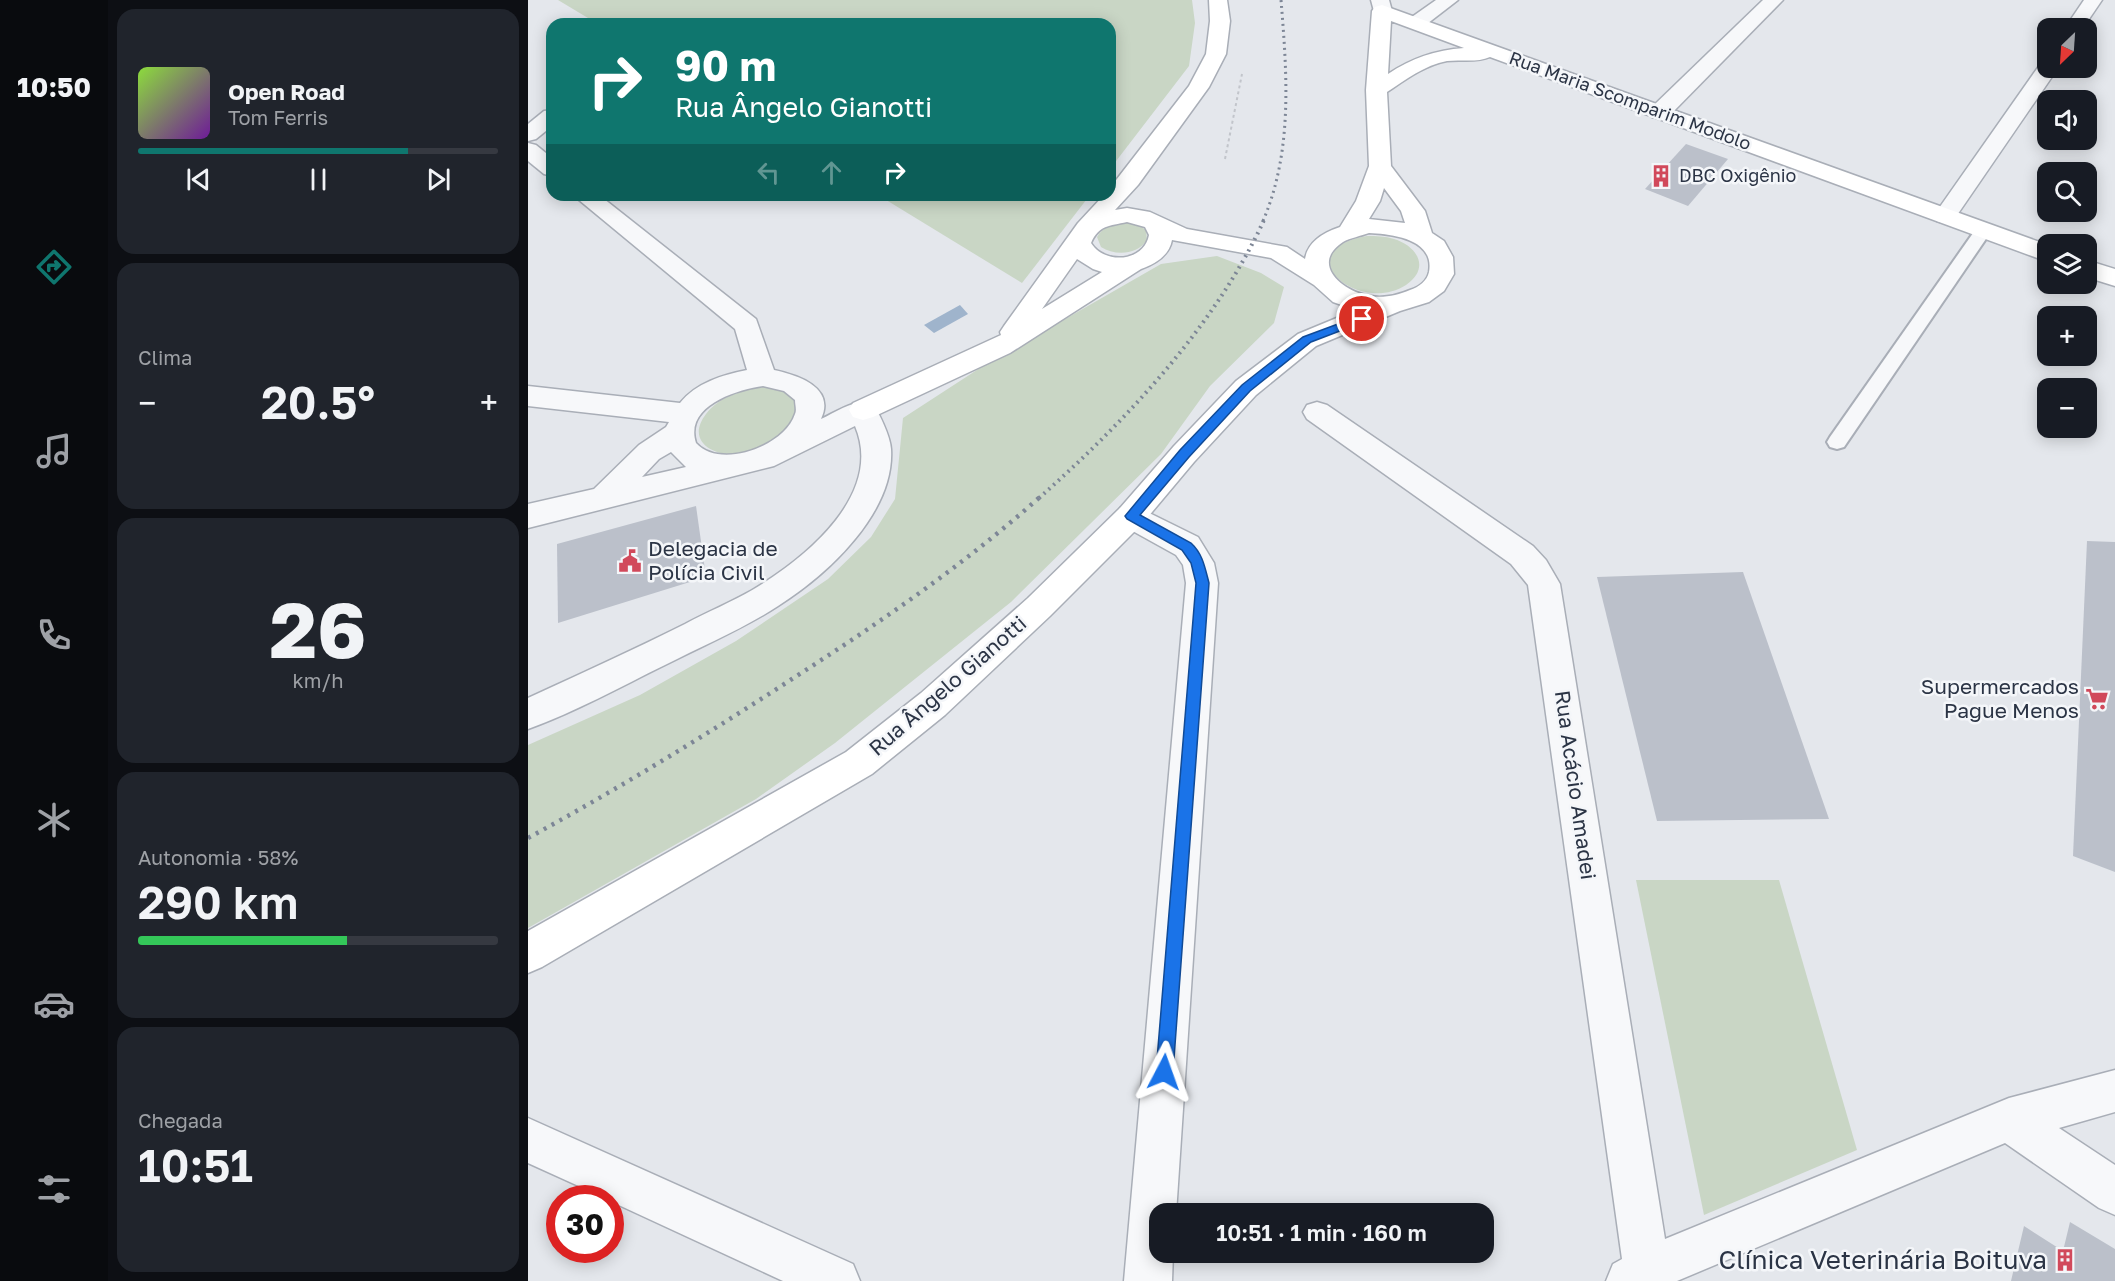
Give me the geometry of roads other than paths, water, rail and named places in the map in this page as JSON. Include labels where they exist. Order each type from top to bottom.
[{"type":"street","points":[[1116,196],[1199,87],[1216,54],[1220,21],[1218,0]]},
{"type":"street","points":[[1416,23],[1449,0]]},
{"type":"street","points":[[1660,112],[1774,0]]},
{"type":"street","points":[[2081,18],[2093,0]]},
{"type":"street","points":[[1323,283],[1316,267],[1317,255],[1324,244],[1343,232],[1368,201],[1380,166],[1376,90],[1381,5]]},
{"type":"street","name":"Rua Maria Scomparim Modolo","points":[[1381,5],[1416,23],[2037,250]]},
{"type":"street","points":[[1376,90],[1420,63],[1435,57],[1462,53],[1502,55]]},
{"type":"street","points":[[1945,216],[2040,78]]},
{"type":"street","points":[[528,134],[546,120]]},
{"type":"street","points":[[1380,166],[1413,211],[1422,237]]},
{"type":"street","points":[[528,516],[763,459],[1001,347],[1140,261],[1161,245],[1160,229],[1136,209],[1130,180]]},
{"type":"street","points":[[592,201],[747,325],[763,377]]},
{"type":"street","points":[[1001,347],[1084,232],[1111,201]]},
{"type":"street","points":[[1208,240],[1188,244],[1140,261],[1107,265],[1087,257],[1079,243],[1084,232],[1098,220],[1127,215],[1148,220],[1181,235],[1278,252],[1355,302],[1391,305],[1412,300],[1428,292],[1438,281],[1442,267],[1435,247],[1422,237],[1400,228],[1383,226],[1343,232],[1278,252]]},
{"type":"street","points":[[2097,272],[2115,278]]},
{"type":"street","name":"Rua Ângelo Gianotti","points":[[1307,340],[1320,319],[1323,283]]},
{"type":"street","name":"Rua Ângelo Gianotti","points":[[528,953],[859,763],[933,704],[1039,607],[1131,516],[1246,388],[1307,340],[1391,305]]},
{"type":"street","points":[[605,496],[649,452],[683,423],[707,394],[725,385],[744,379],[763,377],[783,379],[796,384],[807,394],[863,410]]},
{"type":"street","points":[[780,450],[798,436],[808,422],[811,407],[807,394]]},
{"type":"street","points":[[528,396],[683,423]]},
{"type":"street","points":[[528,714],[657,654],[771,594],[819,556],[849,525],[870,492],[876,468],[877,447],[863,410]]},
{"type":"street","name":"Rua Acácio Amadei","points":[[1317,412],[1522,555],[1535,569],[1544,584],[1639,1276]]},
{"type":"street","points":[[683,423],[681,446],[690,456],[703,463],[720,466],[741,465]]},
{"type":"street","points":[[1131,516],[1186,546],[1198,563],[1202,583],[1148,1281]]},
{"type":"street","points":[[1639,1276],[2009,1120],[2115,1091]]},
{"type":"street","points":[[2009,1120],[2115,1192]]},
{"type":"street","points":[[528,1140],[836,1281]]},
{"type":"lane","points":[[1837,442],[1984,230]]},
{"type":"water","points":[[960,305],[968,314],[934,333],[924,325]]},
{"type":"railway","points":[[1263,221],[1273,194],[1279,167],[1286,112],[1281,0]]},
{"type":"railway","points":[[1039,498],[1104,437],[1166,370],[1221,297],[1264,220]]},
{"type":"railway","points":[[528,838],[694,741],[857,636],[982,546],[1041,496]]},
{"type":"place","name":"DBC Oxigênio","points":[[1661,176]]},
{"type":"place","name":"Delegacia de Polícia Civil","points":[[630,561]]},
{"type":"place","name":"Supermercados Pague Menos","points":[[2097,699]]},
{"type":"place","name":"Clínica Veterinária Boituva","points":[[2065,1260]]}]
